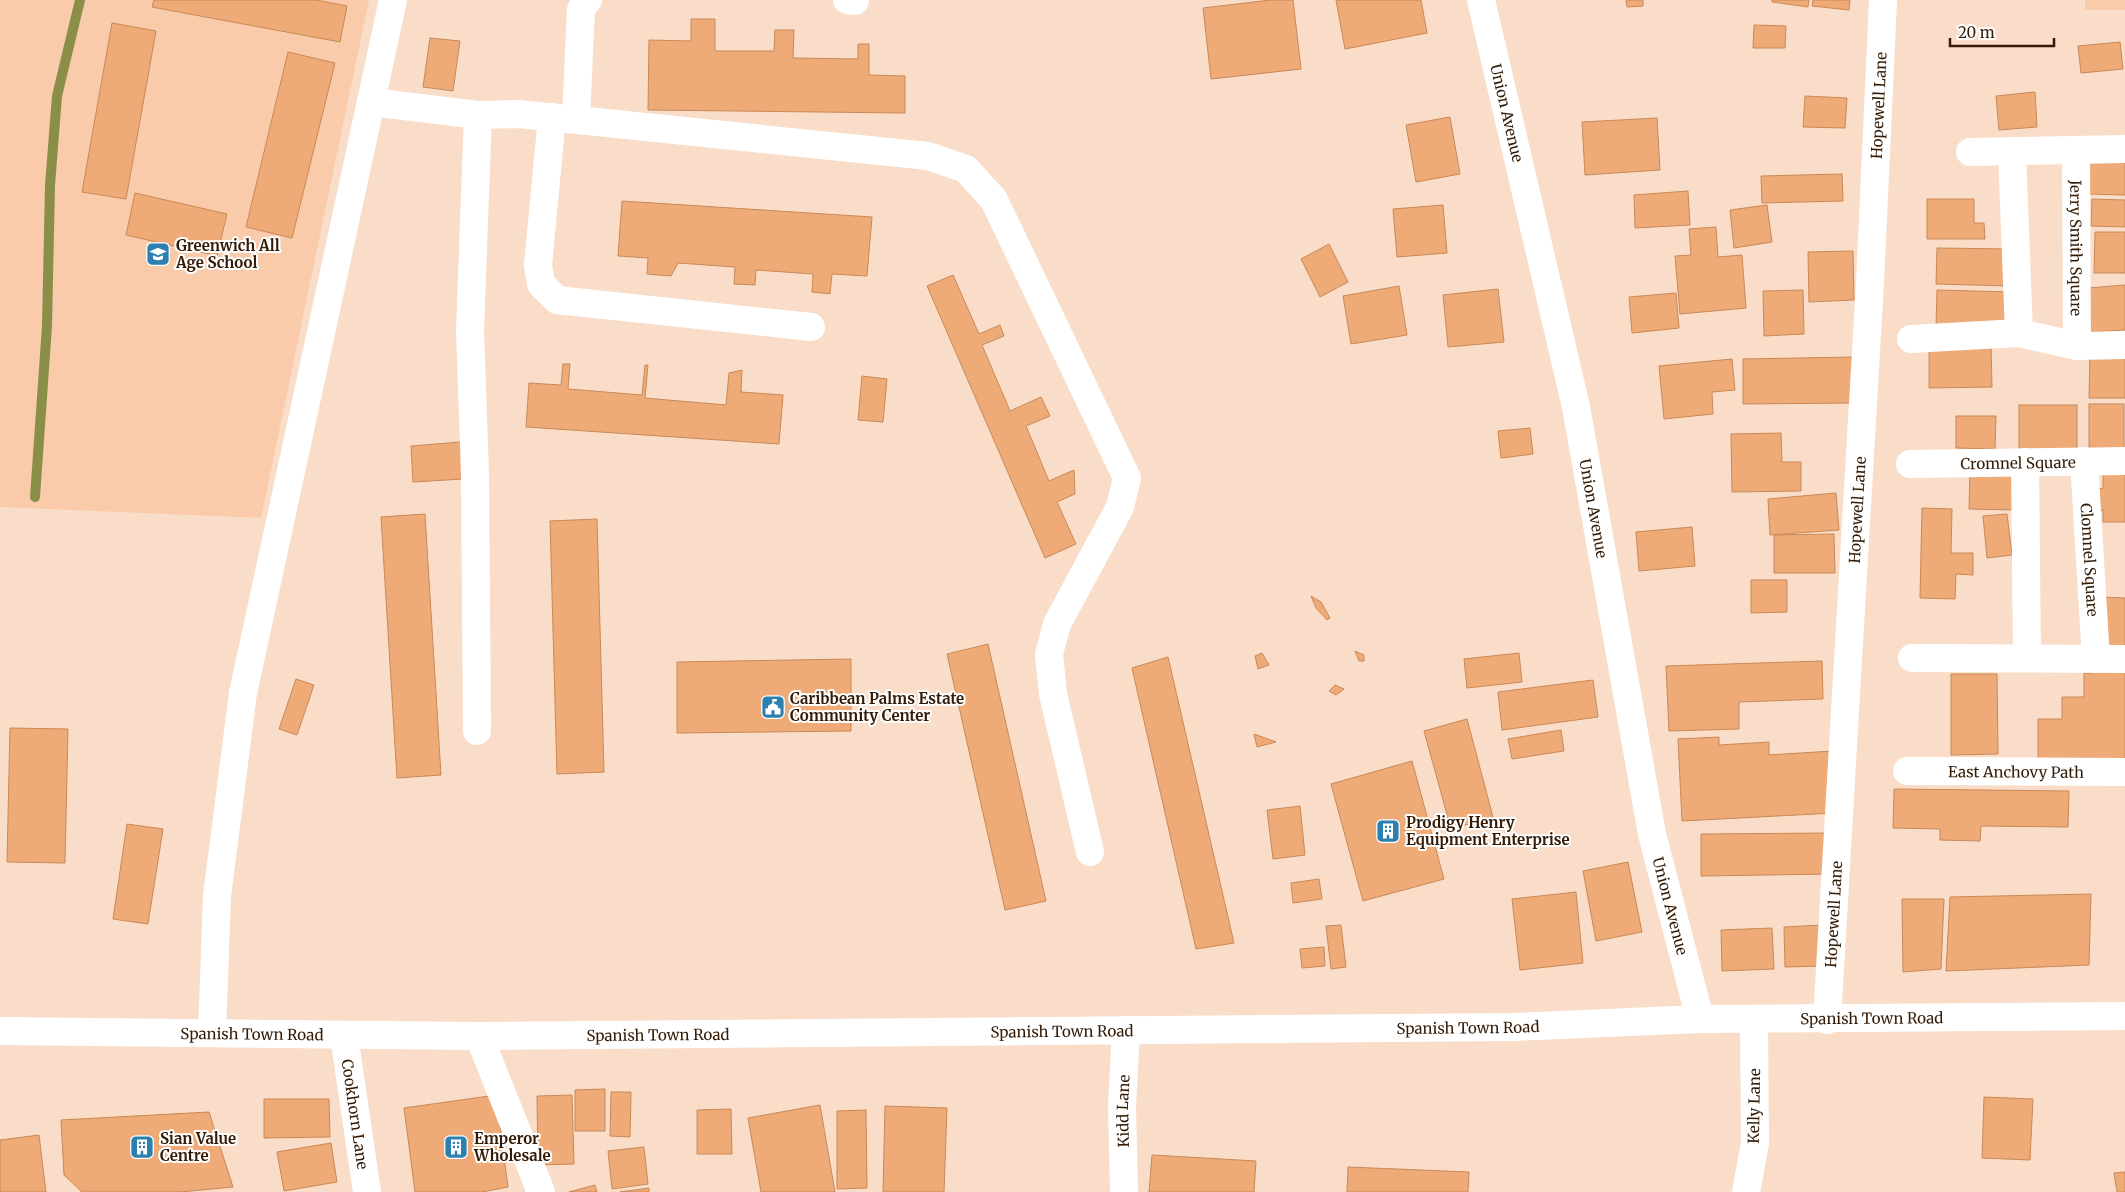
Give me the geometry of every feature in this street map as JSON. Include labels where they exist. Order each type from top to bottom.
[{"type":"street","points":[[212,1033],[217,896],[243,693],[393,0]]},
{"type":"street","points":[[588,0],[581,9],[538,265],[541,284],[557,300],[811,327]]},
{"type":"street","points":[[847,0],[855,1]]},
{"type":"street","name":"Union Avenue","points":[[1481,0],[1576,407],[1652,834],[1700,1019]]},
{"type":"street","name":"Hopewell Lane","points":[[1827,1020],[1870,283],[1883,0]]},
{"type":"street","points":[[371,102],[478,115],[519,114],[564,118],[928,156],[966,169],[994,200],[1127,478],[1120,507],[1057,624],[1049,654],[1053,694],[1090,852]]},
{"type":"street","points":[[477,731],[475,475],[470,330],[478,115]]},
{"type":"street","points":[[1970,152],[2125,149]]},
{"type":"street","name":"Jerry Smith Square","points":[[2076,150],[2076,346]]},
{"type":"street","points":[[2012,151],[2019,334]]},
{"type":"street","points":[[1911,340],[2019,334],[2076,346],[2125,345]]},
{"type":"street","name":"Clomnel Square","points":[[2084,461],[2096,659]]},
{"type":"street","name":"Cromnel Square","points":[[1910,464],[2125,461]]},
{"type":"street","points":[[2025,462],[2027,658]]},
{"type":"street","points":[[1912,658],[2125,659]]},
{"type":"street","name":"East Anchovy Path","points":[[1908,771],[2125,772]]},
{"type":"street","name":"Spanish Town Road","points":[[0,1031],[276,1032],[344,1036],[479,1036],[1513,1027],[1700,1019],[1827,1020],[2125,1016]]},
{"type":"street","name":"Kelly Lane","points":[[1746,1192],[1755,1143],[1754,1020]]},
{"type":"street","name":"Kidd Lane","points":[[1124,1192],[1122,1106],[1126,1030]]},
{"type":"street","name":"Cookhorn Lane","points":[[344,1036],[367,1192]]},
{"type":"street","points":[[479,1036],[541,1192]]},
{"type":"shaded area","name":"Greenwich All Age School","points":[[0,0],[369,0],[261,518],[0,507]]},
{"type":"shaded area","points":[[2085,0],[2125,0],[2125,10],[2085,10]]},
{"type":"building","points":[[154,0],[316,0],[347,6],[340,42],[152,7]]},
{"type":"building","points":[[1270,0],[1293,0],[1301,69],[1211,79],[1203,8]]},
{"type":"building","points":[[1336,0],[1421,0],[1427,33],[1345,49]]},
{"type":"building","points":[[1626,0],[1643,0],[1643,6],[1627,7]]},
{"type":"building","points":[[1772,0],[1809,0],[1808,7],[1772,2]]},
{"type":"building","points":[[1813,0],[1850,0],[1849,10],[1812,6]]},
{"type":"building","points":[[691,19],[715,19],[715,51],[774,51],[775,30],[794,30],[793,58],[858,59],[858,44],[869,44],[869,75],[905,76],[905,113],[648,110],[649,40],[691,41]]},
{"type":"building","points":[[112,23],[156,31],[126,199],[82,192]]},
{"type":"building","points":[[1754,25],[1786,26],[1785,48],[1753,48]]},
{"type":"building","points":[[430,38],[460,41],[453,91],[423,87]]},
{"type":"building","points":[[2120,42],[2123,69],[2081,73],[2078,46]]},
{"type":"building","points":[[288,52],[335,63],[292,238],[246,227]]},
{"type":"building","points":[[2035,92],[2037,127],[1999,130],[1996,96]]},
{"type":"building","points":[[1805,96],[1847,98],[1845,128],[1803,127]]},
{"type":"building","points":[[1450,117],[1460,174],[1416,182],[1406,125]]},
{"type":"building","points":[[1657,118],[1660,170],[1585,175],[1582,122]]},
{"type":"building","points":[[2087,152],[2125,152],[2125,195],[2087,194]]},
{"type":"building","points":[[1842,174],[1843,201],[1762,203],[1761,176]]},
{"type":"building","points":[[1688,191],[1690,225],[1635,228],[1634,195]]},
{"type":"building","points":[[135,193],[227,214],[217,256],[126,235]]},
{"type":"building","points":[[1927,199],[1974,199],[1974,223],[1984,223],[1985,239],[1927,239]]},
{"type":"building","points":[[2092,199],[2125,200],[2125,227],[2091,226]]},
{"type":"building","points":[[622,201],[872,217],[867,276],[832,274],[830,294],[812,292],[813,274],[756,270],[755,285],[734,284],[735,267],[678,263],[671,276],[647,274],[648,258],[618,256]]},
{"type":"building","points":[[1443,205],[1447,253],[1397,257],[1393,209]]},
{"type":"building","points":[[1767,205],[1772,242],[1734,248],[1730,210]]},
{"type":"building","points":[[1716,227],[1718,257],[1742,255],[1746,308],[1680,314],[1675,256],[1691,255],[1689,229]]},
{"type":"building","points":[[2095,232],[2125,232],[2125,273],[2094,273]]},
{"type":"building","points":[[1329,244],[1348,282],[1320,297],[1301,259]]},
{"type":"building","points":[[1937,248],[2011,249],[2009,286],[1936,284]]},
{"type":"building","points":[[1853,251],[1854,300],[1809,302],[1808,252]]},
{"type":"building","points":[[953,275],[979,334],[1000,325],[1004,336],[982,345],[1010,411],[1041,397],[1050,416],[1026,426],[1049,481],[1074,470],[1075,494],[1057,502],[1076,544],[1045,558],[927,286]]},
{"type":"building","points":[[2125,285],[2125,330],[2090,332],[2088,288]]},
{"type":"building","points":[[1399,286],[1407,335],[1351,344],[1343,296]]},
{"type":"building","points":[[1498,289],[1504,342],[1448,347],[1443,295]]},
{"type":"building","points":[[1803,290],[1804,334],[1764,336],[1763,291]]},
{"type":"building","points":[[1937,290],[2011,292],[2009,329],[1936,327]]},
{"type":"building","points":[[1676,293],[1679,328],[1632,333],[1629,297]]},
{"type":"building","points":[[1991,344],[1992,387],[1929,388],[1929,346]]},
{"type":"building","points":[[2090,352],[2125,353],[2125,398],[2089,398]]},
{"type":"building","points":[[1853,357],[1853,403],[1743,404],[1743,359]]},
{"type":"building","points":[[1732,359],[1735,390],[1712,392],[1713,414],[1664,419],[1659,366]]},
{"type":"building","points":[[563,364],[570,364],[568,389],[642,395],[645,365],[648,365],[645,398],[726,405],[729,373],[742,370],[741,392],[783,395],[779,444],[526,427],[529,383],[561,385]]},
{"type":"building","points":[[862,376],[887,379],[883,422],[858,420]]},
{"type":"building","points":[[2089,404],[2124,404],[2124,448],[2089,448]]},
{"type":"building","points":[[2019,405],[2077,405],[2077,450],[2019,450]]},
{"type":"building","points":[[1956,416],[1996,416],[1995,449],[1956,448]]},
{"type":"building","points":[[1530,428],[1533,454],[1501,458],[1498,431]]},
{"type":"building","points":[[1781,433],[1782,462],[1801,462],[1801,491],[1732,492],[1731,434]]},
{"type":"building","points":[[461,442],[463,479],[413,482],[411,446]]},
{"type":"building","points":[[2103,466],[2125,466],[2125,522],[2103,522],[2103,510],[2098,511],[2098,489],[2103,488]]},
{"type":"building","points":[[1970,467],[2013,468],[2012,510],[1969,509]]},
{"type":"building","points":[[1836,493],[1839,530],[1770,535],[1768,499]]},
{"type":"building","points":[[1922,508],[1952,509],[1951,553],[1973,553],[1973,575],[1956,574],[1955,599],[1920,598]]},
{"type":"building","points":[[425,514],[441,775],[397,778],[381,517]]},
{"type":"building","points":[[2007,514],[2012,555],[1987,558],[1983,516]]},
{"type":"building","points":[[597,519],[604,772],[557,774],[550,521]]},
{"type":"building","points":[[1692,527],[1695,566],[1639,571],[1636,532]]},
{"type":"building","points":[[1834,534],[1835,573],[1774,573],[1774,535]]},
{"type":"building","points":[[1751,580],[1787,580],[1787,612],[1751,613]]},
{"type":"building","points":[[1311,596],[1321,602],[1330,618],[1327,620],[1316,608]]},
{"type":"building","points":[[2103,597],[2125,598],[2125,649],[2101,647]]},
{"type":"building","points":[[988,644],[1046,901],[1005,910],[947,654]]},
{"type":"building","points":[[1355,651],[1364,655],[1364,661],[1359,661]]},
{"type":"building","points":[[1262,653],[1269,665],[1258,669],[1255,656]]},
{"type":"building","points":[[1519,653],[1522,682],[1467,688],[1464,659]]},
{"type":"building","points":[[1168,657],[1234,943],[1196,949],[1132,668]]},
{"type":"building","points":[[851,659],[851,731],[677,733],[677,662]]},
{"type":"building","points":[[1822,661],[1823,699],[1739,702],[1739,729],[1669,731],[1666,666]]},
{"type":"building","points":[[2125,672],[2125,761],[2038,762],[2038,719],[2062,719],[2062,697],[2084,697],[2084,673]]},
{"type":"building","points":[[1951,674],[1997,674],[1998,754],[1951,755]]},
{"type":"building","points":[[296,679],[314,685],[297,735],[279,729]]},
{"type":"building","points":[[1593,680],[1598,717],[1502,730],[1498,692]]},
{"type":"building","points":[[1335,685],[1344,689],[1336,695],[1329,691]]},
{"type":"building","points":[[1467,719],[1493,817],[1451,829],[1424,731]]},
{"type":"building","points":[[10,728],[68,729],[65,863],[7,862]]},
{"type":"building","points":[[1561,730],[1564,751],[1512,759],[1508,739]]},
{"type":"building","points":[[1254,734],[1276,742],[1257,747]]},
{"type":"building","points":[[1719,737],[1719,745],[1769,742],[1769,755],[1832,751],[1835,813],[1682,821],[1678,739]]},
{"type":"building","name":"Prodigy Henry Equipment Enterprise","points":[[1412,761],[1444,879],[1363,901],[1331,784]]},
{"type":"building","points":[[1894,789],[2069,791],[2068,827],[1981,826],[1980,841],[1940,840],[1940,829],[1893,828]]},
{"type":"building","points":[[1300,806],[1305,855],[1273,859],[1267,810]]},
{"type":"building","points":[[127,824],[163,829],[148,924],[113,919]]},
{"type":"building","points":[[1831,833],[1831,874],[1701,876],[1701,834]]},
{"type":"building","points":[[1628,862],[1642,932],[1596,941],[1583,871]]},
{"type":"building","points":[[1319,879],[1322,899],[1293,903],[1291,883]]},
{"type":"building","points":[[1576,892],[1583,963],[1520,970],[1512,899]]},
{"type":"building","points":[[2091,894],[2089,965],[1946,971],[1950,897]]},
{"type":"building","points":[[1902,899],[1944,899],[1941,969],[1903,972]]},
{"type":"building","points":[[1341,925],[1346,967],[1331,969],[1326,926]]},
{"type":"building","points":[[1823,925],[1824,966],[1785,967],[1784,927]]},
{"type":"building","points":[[1772,928],[1774,969],[1722,971],[1721,930]]},
{"type":"building","points":[[1324,947],[1325,966],[1302,968],[1300,949]]},
{"type":"building","points":[[605,1089],[605,1131],[575,1131],[575,1090]]},
{"type":"building","points":[[611,1092],[631,1092],[630,1137],[610,1136]]},
{"type":"building","name":"Emperor Wholesale","points":[[496,1095],[508,1187],[482,1192],[415,1192],[404,1108]]},
{"type":"building","points":[[572,1095],[574,1164],[538,1165],[537,1096]]},
{"type":"building","points":[[1984,1097],[2033,1099],[2030,1160],[1982,1158]]},
{"type":"building","points":[[264,1099],[329,1099],[330,1137],[264,1138]]},
{"type":"building","points":[[820,1105],[835,1192],[761,1192],[748,1118]]},
{"type":"building","points":[[885,1106],[947,1108],[944,1192],[883,1192]]},
{"type":"building","points":[[731,1109],[732,1154],[697,1154],[697,1110]]},
{"type":"building","points":[[866,1110],[867,1188],[837,1189],[837,1111]]},
{"type":"building","name":"Sian Value Centre","points":[[209,1112],[233,1187],[181,1192],[82,1192],[64,1175],[61,1120]]},
{"type":"building","points":[[39,1135],[46,1192],[0,1192],[0,1140]]},
{"type":"building","points":[[331,1143],[337,1182],[284,1191],[277,1152]]},
{"type":"building","points":[[644,1147],[648,1184],[612,1189],[608,1151]]},
{"type":"building","points":[[1152,1155],[1256,1161],[1254,1192],[1149,1192]]},
{"type":"building","points":[[1348,1167],[1469,1172],[1468,1192],[1347,1192]]},
{"type":"building","points":[[2125,1172],[2125,1192],[2117,1192],[2114,1173]]},
{"type":"building","points":[[595,1185],[597,1192],[569,1192]]},
{"type":"building","points":[[649,1188],[649,1192],[620,1192]]},
{"type":"waterway","points":[[35,497],[47,326],[50,185],[57,96],[80,0]]},
{"type":"place","name":"Greenwich All Age School","points":[[158,254]]},
{"type":"place","name":"Caribbean Palms Estate Community Center","points":[[773,707]]},
{"type":"place","name":"Prodigy Henry Equipment Enterprise","points":[[1388,831]]},
{"type":"place","name":"Sian Value Centre","points":[[142,1147]]},
{"type":"place","name":"Emperor Wholesale","points":[[456,1147]]}]
